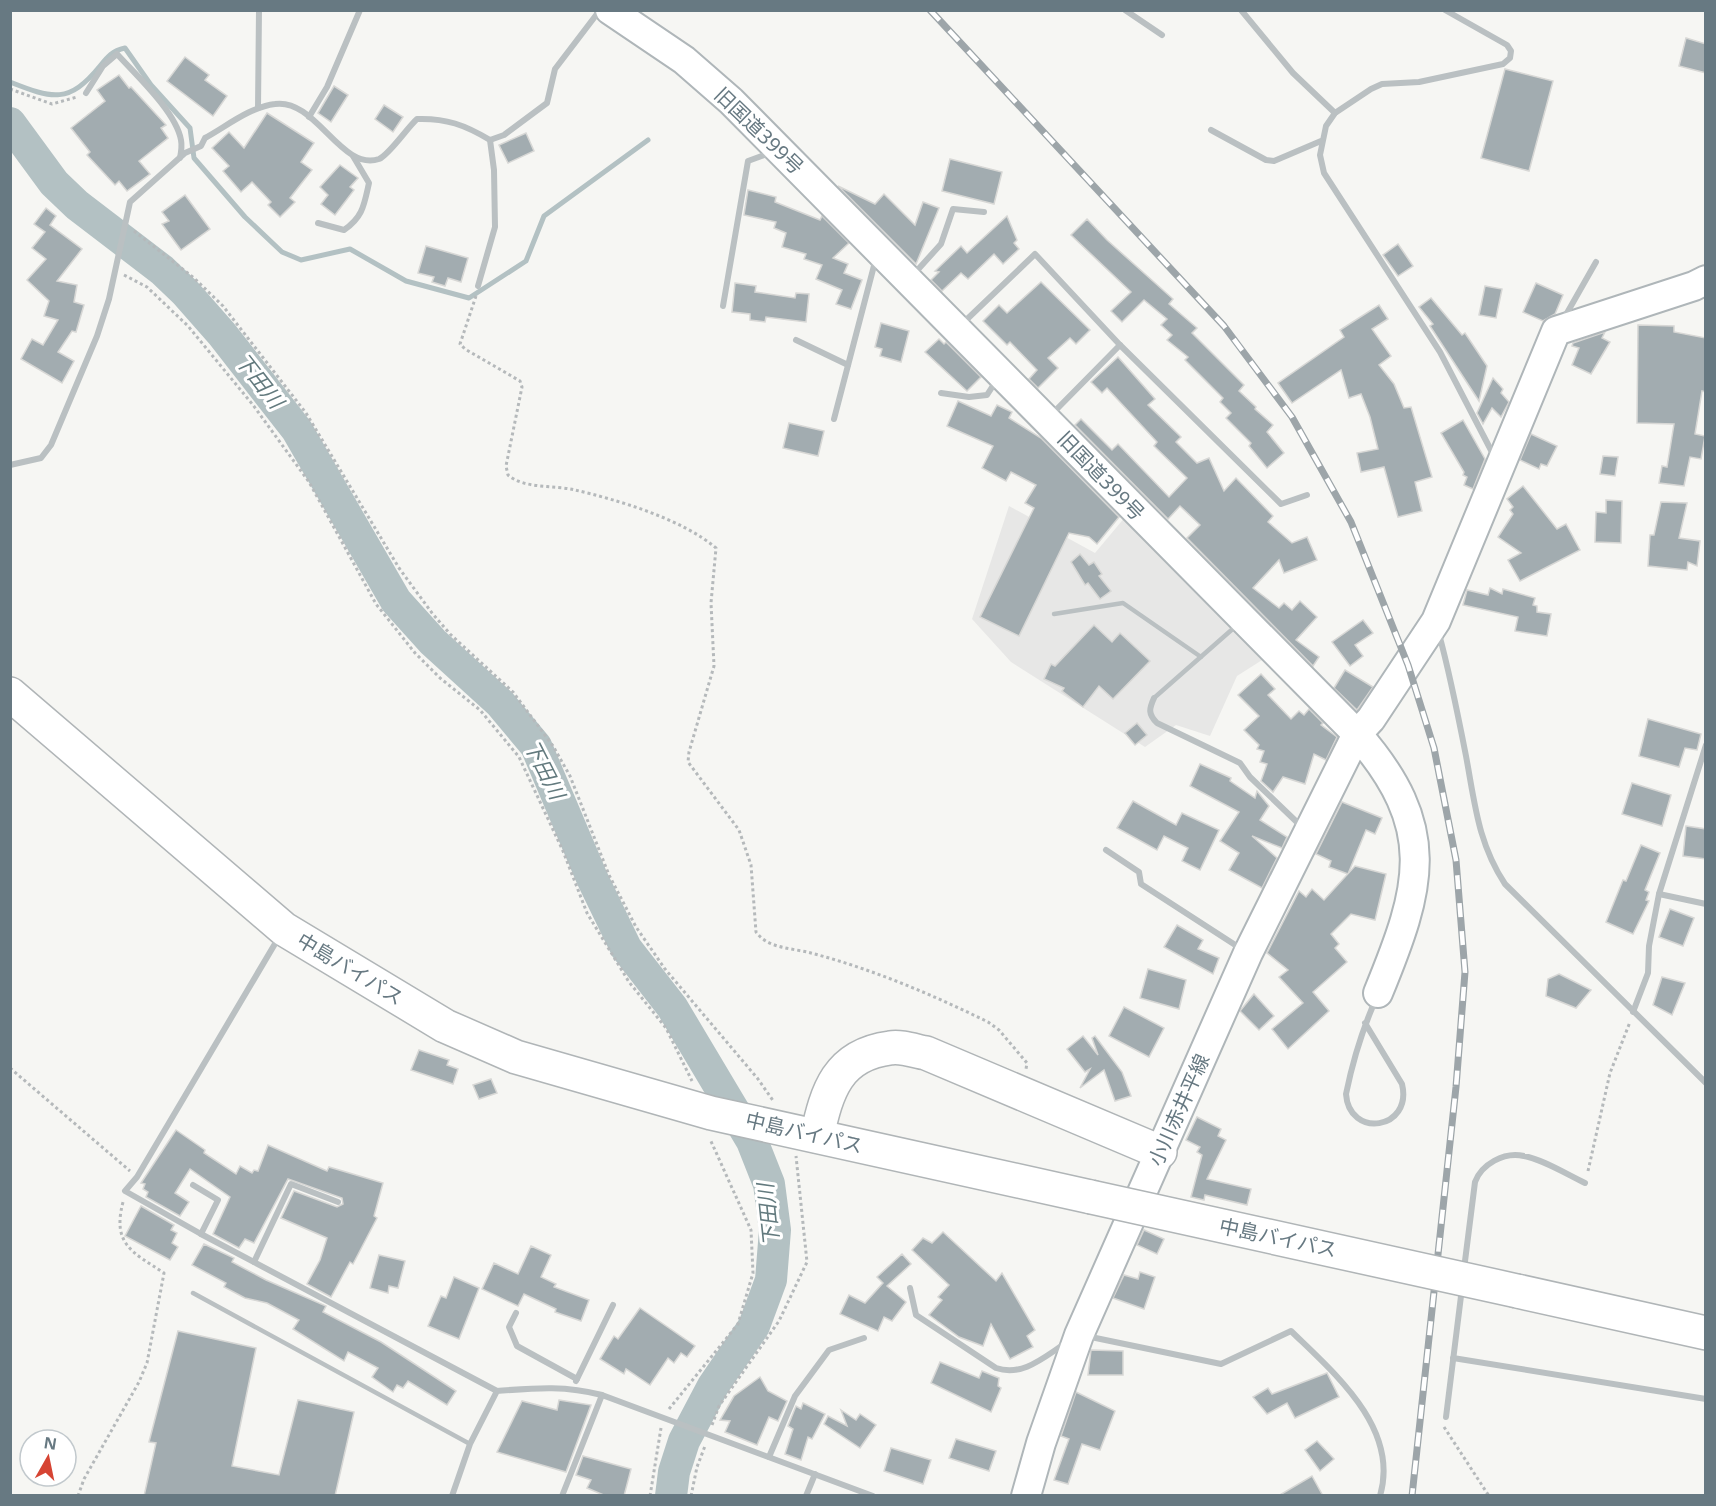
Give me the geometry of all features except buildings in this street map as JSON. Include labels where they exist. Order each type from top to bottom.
[{"type":"highway","name":"中島バイパス","points":[[10,694],[284,928],[444,1026],[516,1058],[707,1112],[1706,1333]]},
{"type":"highway","points":[[793,1131],[824,1103],[838,1074],[861,1055],[892,1047],[926,1053],[1160,1152]]},
{"type":"street","points":[[258,108],[259,10]]},
{"type":"street","points":[[309,117],[327,87],[360,10]]},
{"type":"street","points":[[490,140],[504,135],[547,103],[555,69],[600,10]]},
{"type":"street","name":"旧国道399号","points":[[610,10],[684,60],[731,101],[1357,734],[1382,762],[1401,795],[1413,834],[1416,864],[1413,897],[1405,928],[1358,1039],[1346,1102],[1354,1116],[1376,1124],[1391,1120],[1397,1114],[1401,1108],[1404,1092],[1402,1084],[1365,1023]]},
{"type":"street","points":[[1125,10],[1162,35]]},
{"type":"street","points":[[1241,10],[1293,73],[1335,113]]},
{"type":"street","points":[[1445,10],[1507,45],[1511,51],[1510,58],[1503,64],[1419,82],[1382,84],[1335,113],[1326,126],[1320,154],[1324,173],[1440,352],[1499,465]]},
{"type":"street","points":[[86,93],[103,66],[117,54],[164,108],[175,125],[182,140],[180,159]]},
{"type":"street","points":[[10,465],[41,458],[51,445],[97,336],[115,271],[115,261],[130,202],[185,153],[201,146],[205,138],[258,108],[277,103],[290,105],[309,117],[353,155],[367,161],[382,158],[417,119],[444,119],[465,125],[490,140]]},
{"type":"street","points":[[1211,130],[1266,160],[1274,161],[1321,141]]},
{"type":"street","points":[[478,286],[495,227],[494,170],[490,140]]},
{"type":"street","points":[[723,306],[748,161],[779,149]]},
{"type":"street","points":[[318,223],[344,230],[357,221],[364,206],[369,183],[353,155]]},
{"type":"street","points":[[909,280],[940,244],[953,209],[984,212]]},
{"type":"street","points":[[834,419],[878,249]]},
{"type":"street","points":[[957,328],[1035,254],[1120,345],[1281,504],[1307,495]]},
{"type":"street","points":[[1556,330],[1596,262]]},
{"type":"street","points":[[1556,330],[1694,286],[1706,280]]},
{"type":"street","name":"小川赤井平線","points":[[1026,1496],[1041,1443],[1079,1335],[1248,953],[1357,734],[1371,719],[1436,621],[1556,330]]},
{"type":"street","points":[[796,340],[848,365]]},
{"type":"street","points":[[1047,420],[1120,345]]},
{"type":"street","points":[[940,393],[969,398],[987,395],[1001,373]]},
{"type":"street","points":[[1436,621],[1452,685],[1481,834],[1489,860],[1505,884],[1706,1083]]},
{"type":"street","points":[[1154,698],[1149,709],[1157,723],[1240,763],[1250,777],[1308,833]]},
{"type":"street","points":[[1634,1012],[1648,973],[1649,946],[1659,894],[1706,745]]},
{"type":"street","points":[[1106,850],[1139,872],[1141,884],[1248,953]]},
{"type":"street","points":[[1659,894],[1706,904]]},
{"type":"street","points":[[284,928],[137,1177],[125,1191],[201,1234],[497,1391],[573,1387],[602,1395],[873,1496]]},
{"type":"street","points":[[1446,1416],[1475,1182],[1479,1170],[1488,1163],[1523,1155],[1585,1183]]},
{"type":"street","points":[[254,1262],[291,1184],[338,1202]]},
{"type":"street","points":[[193,1185],[218,1200],[201,1234]]},
{"type":"street","points":[[910,1288],[916,1315],[996,1368],[1009,1372],[1027,1367],[1079,1335],[1221,1364],[1291,1331],[1337,1376],[1356,1400],[1380,1440],[1385,1460],[1380,1496]]},
{"type":"street","points":[[573,1387],[613,1305]]},
{"type":"street","points":[[516,1313],[509,1327],[517,1346],[577,1379]]},
{"type":"street","points":[[769,1458],[795,1396],[829,1350],[864,1338]]},
{"type":"street","points":[[1453,1358],[1706,1399]]},
{"type":"street","points":[[452,1496],[470,1444],[497,1391]]},
{"type":"street","points":[[562,1496],[602,1395]]},
{"type":"street","points":[[806,1496],[815,1474]]},
{"type":"lane","points":[[1054,614],[1123,603],[1201,657]]},
{"type":"lane","points":[[1154,698],[1243,620]]},
{"type":"lane","points":[[193,1293],[470,1444]]},
{"type":"path","points":[[10,89],[52,104],[86,93]]},
{"type":"path","points":[[123,227],[194,278],[223,306],[306,413],[399,568],[432,613],[450,634],[513,692],[553,746],[570,776],[609,875],[636,927],[665,969],[758,1079],[793,1131],[807,1262],[779,1321],[719,1406],[696,1467],[691,1496]]},
{"type":"path","points":[[115,271],[147,287],[188,326],[253,405],[309,482],[376,604],[415,653],[440,678],[480,710],[519,757],[563,851],[587,913],[629,982],[666,1028],[707,1112],[709,1137],[751,1230],[753,1273],[747,1301],[738,1324],[673,1402],[658,1439],[650,1496]]},
{"type":"path","points":[[476,301],[460,344],[520,381],[522,387],[506,466],[508,475],[520,483],[575,490],[629,506],[704,538],[716,548],[711,603],[714,666],[688,752],[688,762],[739,830],[753,877],[756,932],[761,939],[770,944],[812,953],[886,977],[988,1022],[999,1030],[1027,1063],[1024,1094]]},
{"type":"path","points":[[1585,1183],[1610,1073],[1634,1012]]},
{"type":"path","points":[[10,1068],[137,1177]]},
{"type":"path","points":[[78,1496],[84,1479],[139,1382],[147,1363],[164,1273],[135,1254],[122,1241],[118,1220],[125,1191]]},
{"type":"path","points":[[1446,1416],[1444,1427],[1489,1496]]},
{"type":"shaded area","points":[[1009,506],[1095,553],[1126,516],[1281,648],[1237,676],[1210,736],[1176,725],[1145,747],[1011,662],[972,619]]},
{"type":"waterway","points":[[10,82],[38,92],[60,95],[79,87],[105,59],[125,48],[151,85],[190,128],[194,158],[245,217],[282,252],[301,260],[350,249],[406,281],[469,298],[526,261],[544,216],[648,140]]},
{"type":"waterway","name":"下田川","points":[[10,123],[54,183],[77,205],[162,270],[222,334],[297,430],[396,601],[433,642],[500,703],[536,746],[592,878],[626,948],[672,1007],[752,1141],[769,1184],[775,1230],[771,1280],[754,1326],[713,1386],[684,1441],[674,1472],[671,1496]]},
{"type":"railway","points":[[930,10],[1224,326],[1292,417],[1351,522],[1408,665],[1434,748],[1456,860],[1465,972],[1456,1087],[1412,1496]]}]
